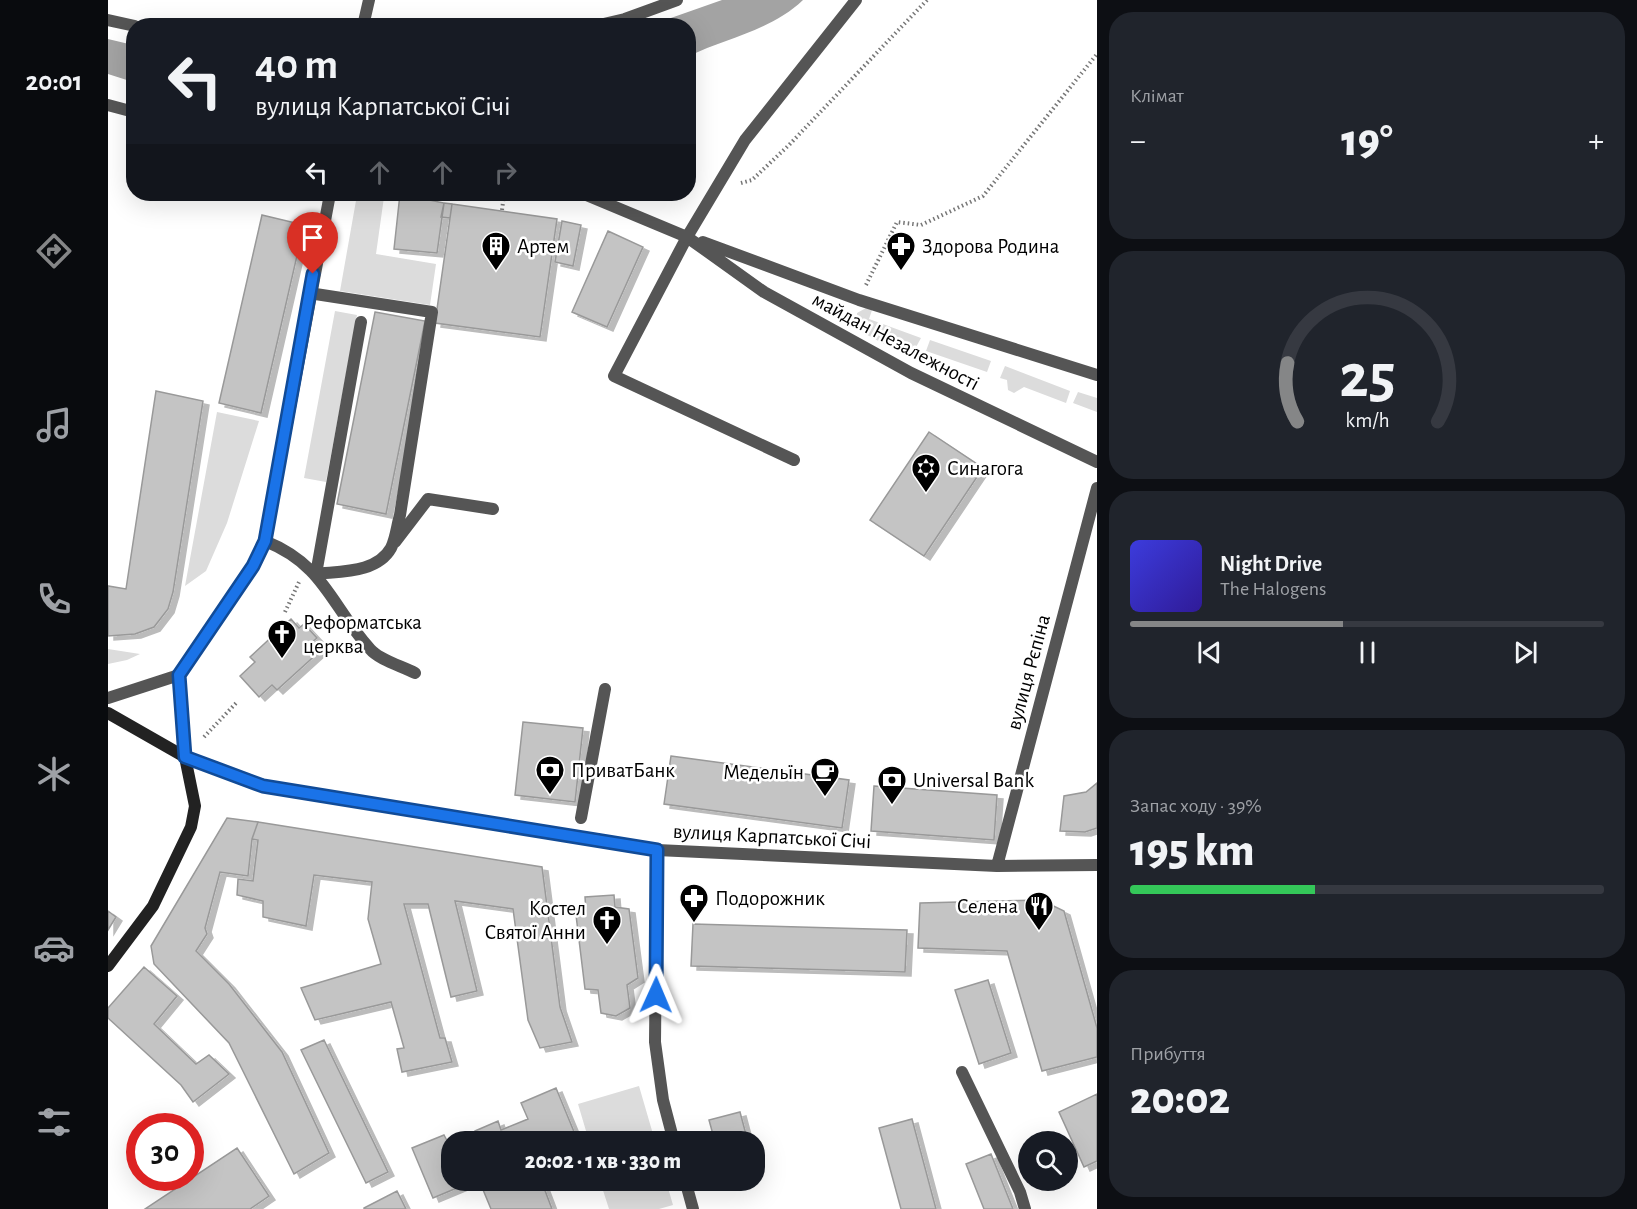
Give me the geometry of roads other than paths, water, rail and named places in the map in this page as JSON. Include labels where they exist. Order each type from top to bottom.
[{"type":"main road","name":"вулиця Карпатської Січі","points":[[108,713],[185,757]]},
{"type":"main road","points":[[108,966],[153,906],[191,827],[195,806],[185,757]]},
{"type":"street","points":[[365,18],[369,0]]},
{"type":"street","points":[[628,18],[677,0]]},
{"type":"street","points":[[794,460],[614,376],[687,237],[745,140],[856,0]]},
{"type":"street","points":[[108,20],[126,24]]},
{"type":"street","points":[[108,105],[126,109]]},
{"type":"street","points":[[108,698],[179,675],[247,575],[265,541],[309,293],[329,201]]},
{"type":"street","name":"майдан Незалежності","points":[[601,201],[687,237],[859,300],[1097,375]]},
{"type":"street","name":"майдан Незалежності","points":[[687,237],[774,298],[911,373],[1097,462]]},
{"type":"street","points":[[309,293],[432,312],[400,515],[391,547]]},
{"type":"street","points":[[316,574],[361,322]]},
{"type":"street","name":"вулиця Рєпіна","points":[[998,866],[1097,489]]},
{"type":"street","points":[[316,574],[363,568],[382,559],[428,500],[493,509]]},
{"type":"street","points":[[265,541],[283,548],[316,574],[371,651],[415,672]]},
{"type":"street","points":[[179,675],[185,757]]},
{"type":"street","points":[[581,818],[605,688]]},
{"type":"street","name":"вулиця Карпатської Січі","points":[[185,757],[263,786],[657,850],[998,866],[1097,865]]},
{"type":"street","points":[[657,850],[655,1042],[663,1100],[671,1131]]},
{"type":"street","points":[[962,1072],[1020,1192],[1025,1209]]},
{"type":"street","points":[[688,1191],[693,1209]]},
{"type":"place","name":"Артем","points":[[496,272]]},
{"type":"place","name":"Здорова Родина","points":[[901,272]]},
{"type":"place","name":"Синагога","points":[[926,494]]},
{"type":"place","name":"Реформатська церква","points":[[282,660]]},
{"type":"place","name":"ПриватБанк","points":[[550,796]]},
{"type":"place","name":"Медельїн","points":[[825,798]]},
{"type":"place","name":"Universal Bank","points":[[892,806]]},
{"type":"place","name":"Подорожник","points":[[694,924]]},
{"type":"place","name":"Селена","points":[[1039,932]]},
{"type":"place","name":"Костел Святої Анни","points":[[607,946]]}]
